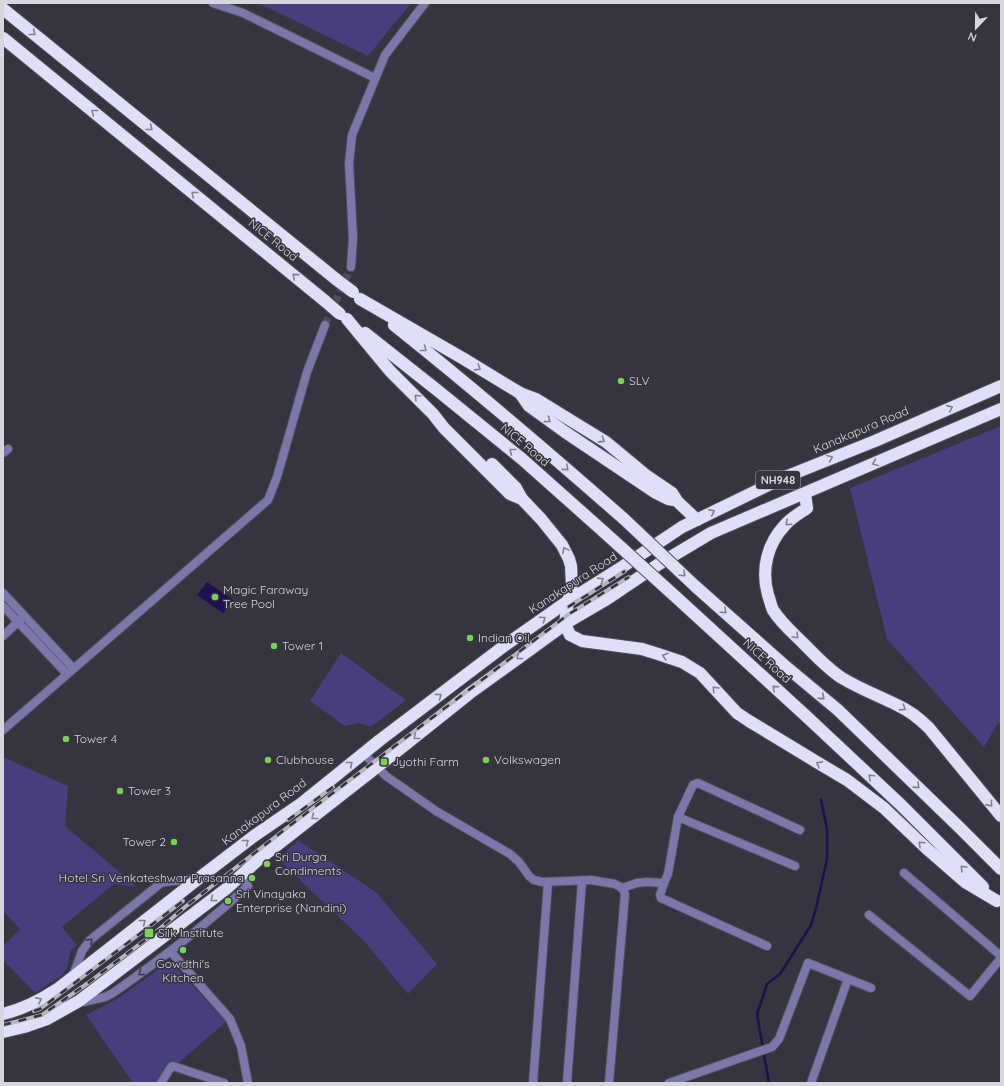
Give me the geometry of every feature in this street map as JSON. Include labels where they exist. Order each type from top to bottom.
[{"type":"highway","name":"NICE Road","points":[[3,9],[356,296],[439,361],[534,440],[624,519],[695,586],[784,665],[838,710],[1001,868]]},
{"type":"highway","name":"NICE Road","points":[[3,38],[325,301],[522,459],[806,716],[900,804],[999,903]]},
{"type":"highway","points":[[356,296],[520,393],[536,399],[606,442],[648,476],[672,493],[677,501],[697,520]]},
{"type":"highway","points":[[344,316],[390,371],[434,414],[444,428],[510,494],[522,499],[541,519],[562,545],[571,566],[572,585],[565,624],[570,635],[582,641],[642,649],[682,662],[700,673],[737,713],[808,758],[847,780],[884,808],[926,848],[966,882],[999,903]]},
{"type":"highway","name":"Kanakapura Road","points":[[3,1014],[28,1006],[59,988],[203,875],[254,836],[302,803],[363,753],[504,646],[568,601],[682,527],[785,477],[1001,386]]},
{"type":"highway","name":"NH948","points":[[377,767],[470,693],[550,634],[711,532],[805,494],[1001,409]]},
{"type":"highway","points":[[890,434],[900,452]]},
{"type":"highway","points":[[805,494],[807,508],[786,524],[770,549],[766,562],[765,574],[767,590],[772,608],[782,623],[826,666],[841,678],[860,689],[898,705],[922,721],[1001,816]]},
{"type":"highway","points":[[3,1032],[47,1019],[79,1001],[226,889],[258,860],[377,767]]},
{"type":"street","points":[[213,3],[242,13],[375,78]]},
{"type":"street","points":[[351,267],[354,238],[349,163],[352,135],[385,55],[426,3]]},
{"type":"street","points":[[3,730],[268,500],[278,477],[307,372],[325,325]]},
{"type":"street","points":[[3,593],[24,615],[70,671]]},
{"type":"street","points":[[3,606],[70,671]]},
{"type":"street","points":[[3,636],[24,615]]},
{"type":"street","points":[[363,753],[391,780],[436,811],[510,854],[534,880],[542,882],[591,880],[615,884],[622,888],[625,894],[609,1083]]},
{"type":"street","points":[[767,946],[662,898],[660,895],[670,867],[678,817],[693,785],[698,783],[800,830]]},
{"type":"street","points":[[678,817],[795,866]]},
{"type":"street","points":[[869,915],[970,996],[1001,957],[904,873]]},
{"type":"street","name":"Kanakapura Road","points":[[75,975],[74,973],[82,951],[90,940],[161,883],[169,881],[187,881],[203,875]]},
{"type":"street","points":[[79,1001],[83,1002],[105,997],[113,993],[171,952],[248,886],[242,875]]},
{"type":"street","points":[[567,1083],[582,881]]},
{"type":"street","points":[[533,1083],[548,882]]},
{"type":"street","points":[[622,888],[637,883],[664,883]]},
{"type":"street","points":[[171,952],[230,1019],[241,1046],[248,1083]]},
{"type":"street","points":[[668,1083],[772,1047],[779,1039],[808,963],[871,988]]},
{"type":"street","points":[[811,1083],[848,979]]},
{"type":"street","points":[[161,1083],[173,1066],[224,1083]]},
{"type":"shaded area","points":[[258,3],[411,3],[368,56]]},
{"type":"shaded area","points":[[1001,426],[1001,725],[998,723],[984,747],[887,639],[850,488]]},
{"type":"shaded area","name":"Magic Faraway Tree Pool","points":[[207,582],[233,600],[223,613],[197,595]]},
{"type":"shaded area","points":[[341,653],[406,700],[371,727],[359,723],[345,726],[310,701]]},
{"type":"shaded area","points":[[3,757],[68,786],[65,826],[137,887],[114,884],[62,927],[77,945],[71,950],[67,968],[62,975],[35,993],[3,960],[3,946],[20,929],[3,911]]},
{"type":"shaded area","points":[[298,840],[376,892],[437,964],[408,994],[364,941],[278,859]]},
{"type":"shaded area","points":[[170,961],[226,1022],[177,1064],[172,1060],[155,1083],[133,1083],[86,1015],[117,999]]},
{"type":"waterway","points":[[769,1083],[757,1014],[767,984],[780,974],[811,925],[827,859],[827,829],[821,800]]},
{"type":"tunnel","points":[[325,325],[351,267]]},
{"type":"railway","points":[[568,607],[625,571]]},
{"type":"railway","points":[[3,1025],[42,1015],[88,983],[157,931],[185,907],[292,824],[569,614],[629,577]]},
{"type":"railway","points":[[288,820],[333,787]]},
{"type":"railway","points":[[34,1011],[40,1009],[183,901]]},
{"type":"place","name":"SLV","points":[[621,381]]},
{"type":"place","name":"Magic Faraway Tree Pool","points":[[215,597]]},
{"type":"place","name":"Indian Oil","points":[[470,638]]},
{"type":"place","name":"Tower 1","points":[[274,646]]},
{"type":"place","name":"Tower 4","points":[[66,739]]},
{"type":"place","name":"Clubhouse","points":[[268,760]]},
{"type":"place","name":"Volkswagen","points":[[486,760]]},
{"type":"place","name":"Jyothi Farm","points":[[384,762]]},
{"type":"place","name":"Tower 3","points":[[120,791]]},
{"type":"place","name":"Tower 2","points":[[174,842]]},
{"type":"place","name":"Sri Durga Condiments","points":[[267,864]]},
{"type":"place","name":"Hotel Sri Venkateshwar Prasanna","points":[[252,878]]},
{"type":"place","name":"Sri Vinayaka Enterprise (Nandini)","points":[[228,901]]},
{"type":"place","name":"Silk Institute","points":[[149,933]]},
{"type":"place","name":"Gowdthi's Kitchen","points":[[183,950]]}]
